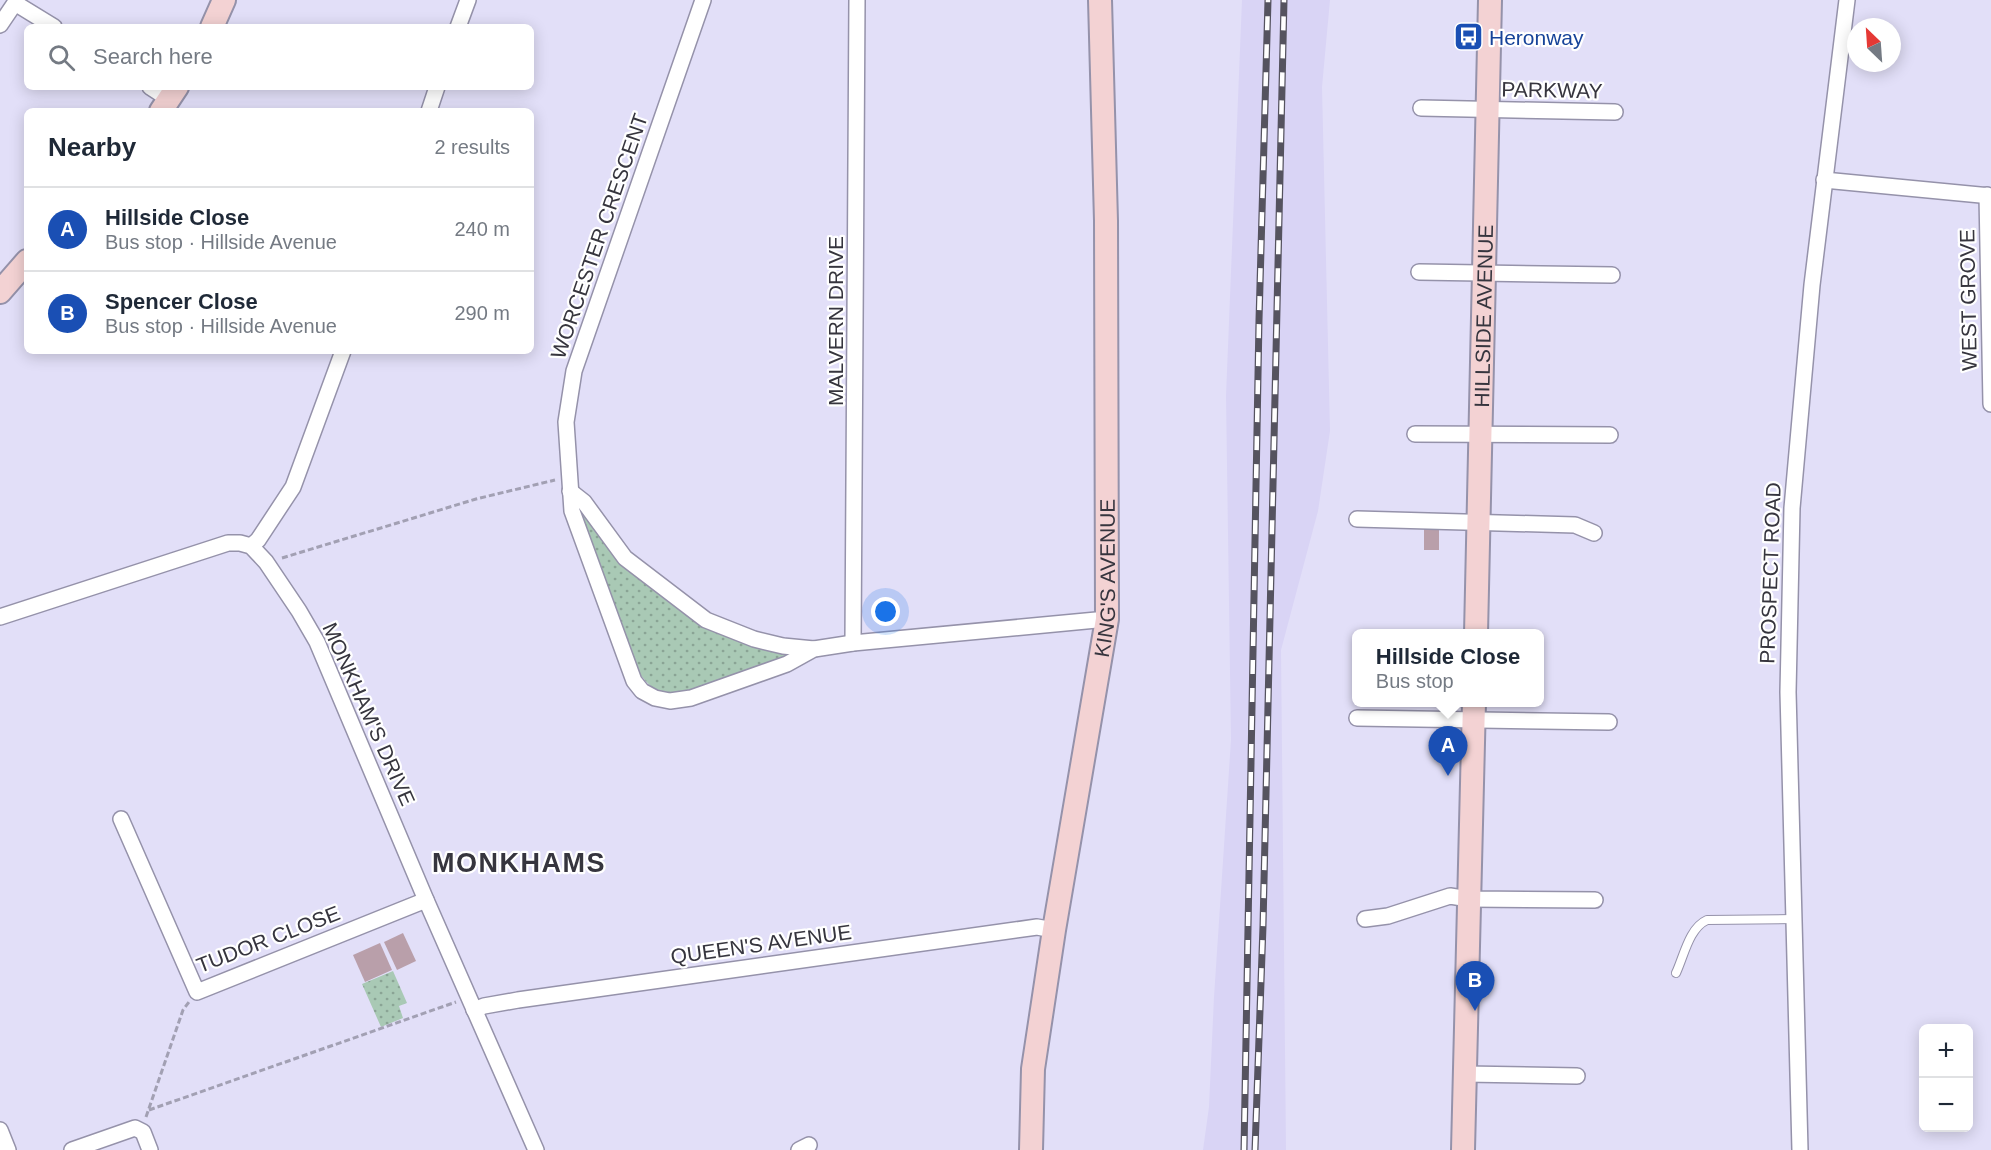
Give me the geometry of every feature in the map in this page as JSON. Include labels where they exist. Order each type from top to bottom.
[{"type":"street","points":[[213,24],[224,0]]},
{"type":"street","points":[[459,24],[468,0]]},
{"type":"street","name":"WORCESTER CRESCENT","points":[[703,0],[574,371],[566,422],[572,511],[625,658],[634,681],[642,691],[655,698],[670,701],[691,698],[787,664],[814,649]]},
{"type":"street","name":"MALVERN DRIVE","points":[[853,643],[857,0]]},
{"type":"street","name":"KING'S AVENUE","points":[[1031,1150],[1033,1069],[1054,930],[1107,619],[1106,232],[1100,0]]},
{"type":"street","name":"HILLSIDE AVENUE","points":[[1476,629],[1490,0]]},
{"type":"street","name":"PROSPECT ROAD","points":[[1800,1150],[1788,692],[1791,529],[1808,329],[1847,0]]},
{"type":"street","points":[[0,25],[16,1],[50,24]]},
{"type":"street","points":[[155,90],[169,99]]},
{"type":"street","points":[[430,108],[436,90]]},
{"type":"street","name":"PARKWAY","points":[[1421,108],[1615,112]]},
{"type":"street","points":[[1824,180],[1989,195]]},
{"type":"street","name":"WEST GROVE","points":[[1989,195],[1991,404]]},
{"type":"street","points":[[0,292],[24,264]]},
{"type":"street","points":[[1419,272],[1612,274]]},
{"type":"street","points":[[0,617],[228,543],[251,546],[258,540],[293,487],[342,354]]},
{"type":"street","points":[[1415,434],[1610,435]]},
{"type":"street","name":"WORCESTER CRESCENT","points":[[570,484],[625,558],[706,620],[754,639],[783,646],[814,649],[853,643],[1107,619]]},
{"type":"street","points":[[1357,519],[1575,525],[1594,533]]},
{"type":"street","name":"MONKHAM'S DRIVE","points":[[251,546],[266,562],[300,611],[317,642],[426,900],[536,1150]]},
{"type":"street","points":[[1357,718],[1474,712],[1609,723]]},
{"type":"street","points":[[1463,1150],[1474,712]]},
{"type":"street","name":"TUDOR CLOSE","points":[[121,819],[197,992],[426,900]]},
{"type":"street","points":[[1365,919],[1388,916],[1450,896],[1469,899],[1595,900]]},
{"type":"street","name":"QUEEN'S AVENUE","points":[[471,1004],[483,1006],[1037,927],[1054,930]]},
{"type":"street","points":[[1465,1074],[1576,1076]]},
{"type":"street","points":[[72,1150],[135,1128],[141,1129],[150,1150]]},
{"type":"street","points":[[0,1130],[8,1150]]},
{"type":"lane","points":[[1676,973],[1699,923],[1707,920],[1794,919]]},
{"type":"path","points":[[266,562],[476,499],[570,484]]},
{"type":"path","points":[[141,1129],[183,1010],[197,992]]},
{"type":"path","points":[[149,1110],[471,1004]]},
{"type":"shaded area","points":[[1242,0],[1330,0],[1322,87],[1330,431],[1318,511],[1281,650],[1286,1150],[1203,1150],[1209,1107],[1231,740],[1226,396]]},
{"type":"green space","points":[[581,509],[622,562],[678,609],[722,634],[790,651],[793,656],[677,694],[662,693],[654,688],[637,671],[576,510]]},
{"type":"green space","points":[[393,971],[407,1003],[399,1006],[403,1018],[381,1027],[362,984]]},
{"type":"building","points":[[1424,528],[1439,528],[1439,550],[1424,550]]},
{"type":"building","points":[[403,933],[416,961],[397,970],[384,942]]},
{"type":"building","points":[[380,943],[392,970],[365,982],[353,955]]},
{"type":"railway","points":[[1244,1150],[1259,320],[1268,0]]},
{"type":"railway","points":[[1255,1150],[1263,926],[1284,0]]},
{"type":"place","name":"Heronway","points":[[1468,37]]},
{"type":"place","name":"Hillside Close","points":[[1448,776]]},
{"type":"place","name":"Spencer Close","points":[[1475,1011]]},
{"type":"district","name":"MONKHAMS","points":[[519,863]]}]
